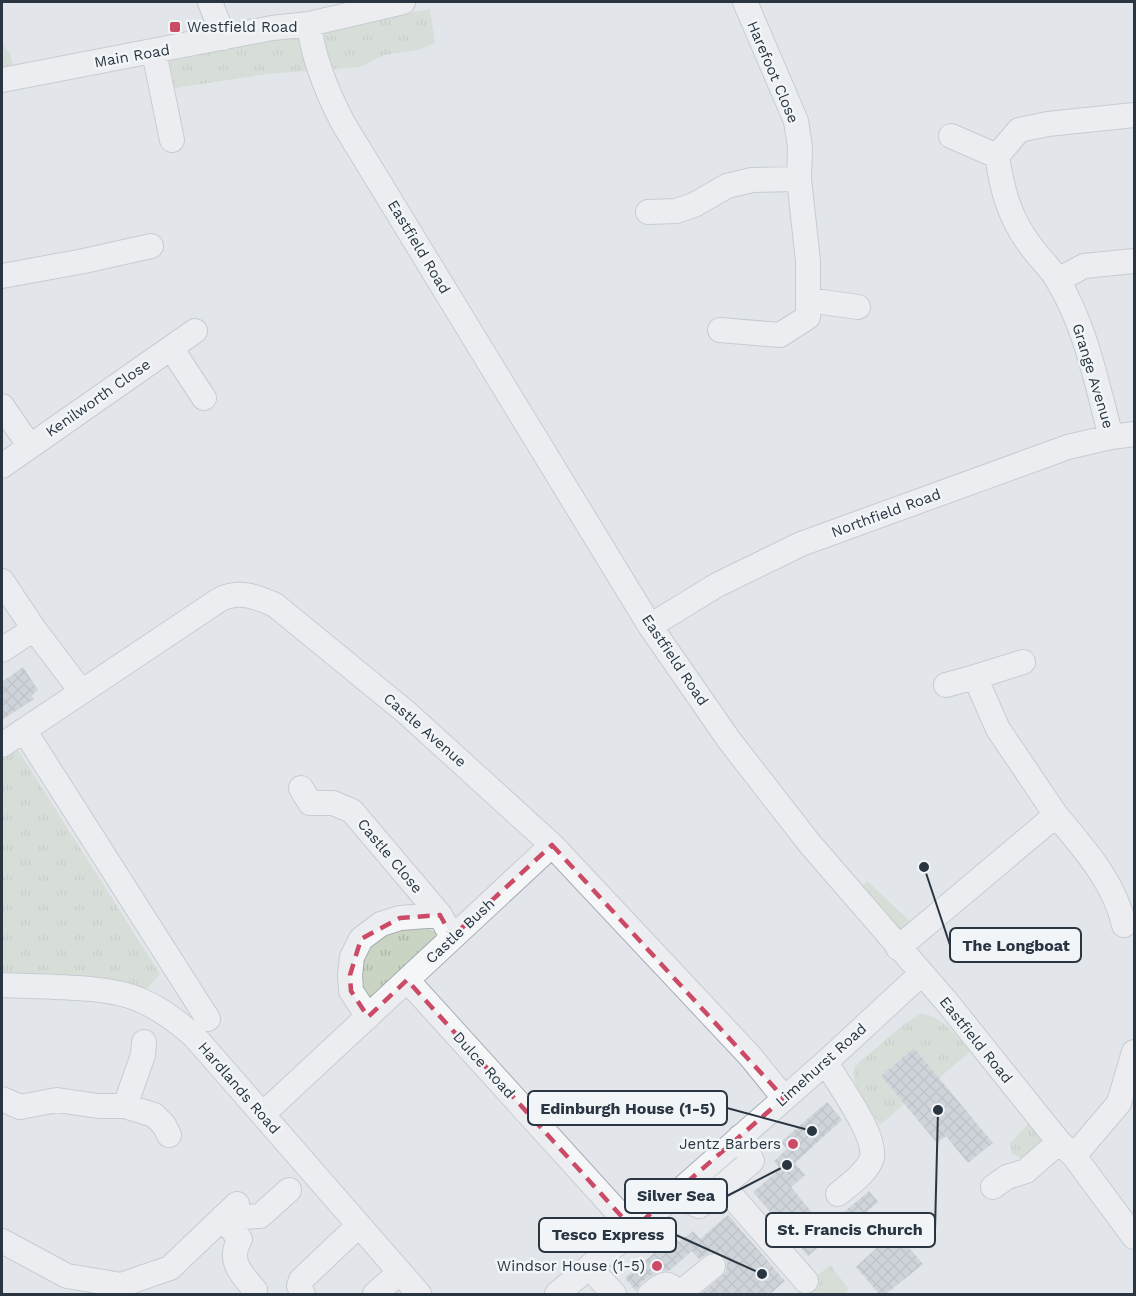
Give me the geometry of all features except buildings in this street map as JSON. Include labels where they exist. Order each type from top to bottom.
[{"type":"street","points":[[210,2],[224,38]]},
{"type":"street","name":"Main Road","points":[[2,80],[272,28],[309,24],[403,2]]},
{"type":"street","name":"Harefoot Close","points":[[720,330],[780,335],[808,317],[808,261],[799,179],[800,147],[796,121],[745,2]]},
{"type":"street","name":"Eastfield Road","points":[[309,24],[310,37],[329,96],[343,123],[650,626],[737,750],[810,844],[946,1001],[1134,1236]]},
{"type":"street","points":[[154,52],[172,140]]},
{"type":"street","points":[[951,136],[997,156],[1019,130],[1048,124],[1134,115]]},
{"type":"street","name":"Grange Avenue","points":[[997,156],[1002,189],[1014,221],[1058,280],[1083,334],[1123,435]]},
{"type":"street","points":[[648,212],[676,211],[694,205],[727,186],[752,180],[799,179]]},
{"type":"street","points":[[2,276],[151,246]]},
{"type":"street","points":[[1058,280],[1084,266],[1134,261]]},
{"type":"street","points":[[808,300],[858,307]]},
{"type":"street","name":"Kenilworth Close","points":[[2,466],[29,445],[195,332]]},
{"type":"street","points":[[171,348],[204,398]]},
{"type":"street","points":[[2,405],[29,445]]},
{"type":"street","name":"Northfield Road","points":[[650,626],[717,585],[801,544],[1068,447],[1123,435]]},
{"type":"street","points":[[2,581],[34,629],[81,691]]},
{"type":"street","name":"Castle Avenue","points":[[2,745],[224,597],[239,594],[256,596],[275,605],[407,713],[552,845],[750,1056],[784,1098]]},
{"type":"street","points":[[2,650],[34,629]]},
{"type":"street","points":[[946,685],[1023,662]]},
{"type":"street","points":[[975,677],[998,729],[1056,815],[1091,858],[1109,886],[1119,906],[1124,925]]},
{"type":"street","name":"Hardlands Road","points":[[24,730],[208,1018]]},
{"type":"street","name":"Castle Close","points":[[306,803],[333,803],[352,811],[440,915],[452,938]]},
{"type":"street","points":[[898,948],[1056,815]]},
{"type":"street","name":"Castle Bush","points":[[262,1114],[552,845]]},
{"type":"street","name":"Castle Bush","points":[[368,1017],[351,991],[352,957],[362,939],[381,924],[400,918],[440,915]]},
{"type":"street","name":"Limehurst Road","points":[[557,1294],[741,1137],[921,974]]},
{"type":"street","name":"Dulce Road","points":[[407,980],[633,1229]]},
{"type":"street","name":"Hardlands Road","points":[[2,985],[107,992],[139,999],[175,1019],[194,1036],[419,1294]]},
{"type":"street","points":[[125,1106],[143,1055],[144,1042]]},
{"type":"street","points":[[993,1187],[1007,1177],[1026,1171],[1066,1149],[1119,1103],[1134,1052]]},
{"type":"street","points":[[826,1062],[871,1141],[872,1158],[864,1170],[838,1194]]},
{"type":"street","points":[[2,1099],[20,1107],[57,1100],[96,1115],[125,1106],[154,1115],[164,1125],[169,1135]]},
{"type":"street","points":[[676,1194],[699,1206],[752,1161],[741,1137]]},
{"type":"street","points":[[723,1186],[806,1281]]},
{"type":"street","points":[[230,1211],[260,1216],[289,1190]]},
{"type":"street","points":[[230,1211],[240,1239],[236,1246],[234,1260],[240,1273],[255,1290]]},
{"type":"street","points":[[2,1240],[67,1276],[102,1289],[170,1268],[230,1211]]},
{"type":"street","points":[[303,1294],[299,1286],[301,1280],[359,1226]]},
{"type":"street","points":[[650,1294],[667,1284],[680,1294],[713,1266]]},
{"type":"street","points":[[590,1268],[614,1294]]},
{"type":"street","points":[[375,1294],[400,1272]]},
{"type":"highlighted area","points":[[552,845],[784,1098],[633,1229],[407,980],[368,1017],[351,991],[350,975],[361,939],[400,918],[440,915],[452,937]]},
{"type":"green space","points":[[430,9],[435,43],[418,50],[384,55],[360,67],[267,74],[163,90],[156,62]]},
{"type":"green space","points":[[3,45],[10,53],[13,65],[2,67]]},
{"type":"green space","points":[[16,747],[160,974],[147,989],[113,979],[2,972],[2,757]]},
{"type":"green space","points":[[867,881],[915,926],[900,933],[860,889]]},
{"type":"green space","points":[[423,924],[439,935],[367,1003],[360,992],[362,951],[387,928]]},
{"type":"green space","points":[[920,1014],[942,1022],[971,1051],[939,1078],[914,1048],[881,1076],[904,1104],[880,1125],[857,1089],[855,1066],[903,1025]]},
{"type":"green space","points":[[1030,1122],[1043,1138],[1041,1147],[1027,1158],[1020,1158],[1012,1153],[1010,1143]]},
{"type":"green space","points":[[830,1265],[848,1288],[846,1294],[796,1294]]},
{"type":"place","name":"Westfield Road","points":[[175,27]]},
{"type":"place","name":"The Longboat","points":[[924,867]]},
{"type":"place","name":"St. Francis Church","points":[[938,1110]]},
{"type":"place","name":"Edinburgh House (1-5)","points":[[812,1131]]},
{"type":"place","name":"Jentz Barbers","points":[[793,1144]]},
{"type":"place","name":"Silver Sea","points":[[787,1165]]},
{"type":"place","name":"Windsor House (1-5)","points":[[657,1266]]},
{"type":"place","name":"Tesco Express","points":[[762,1274]]}]
